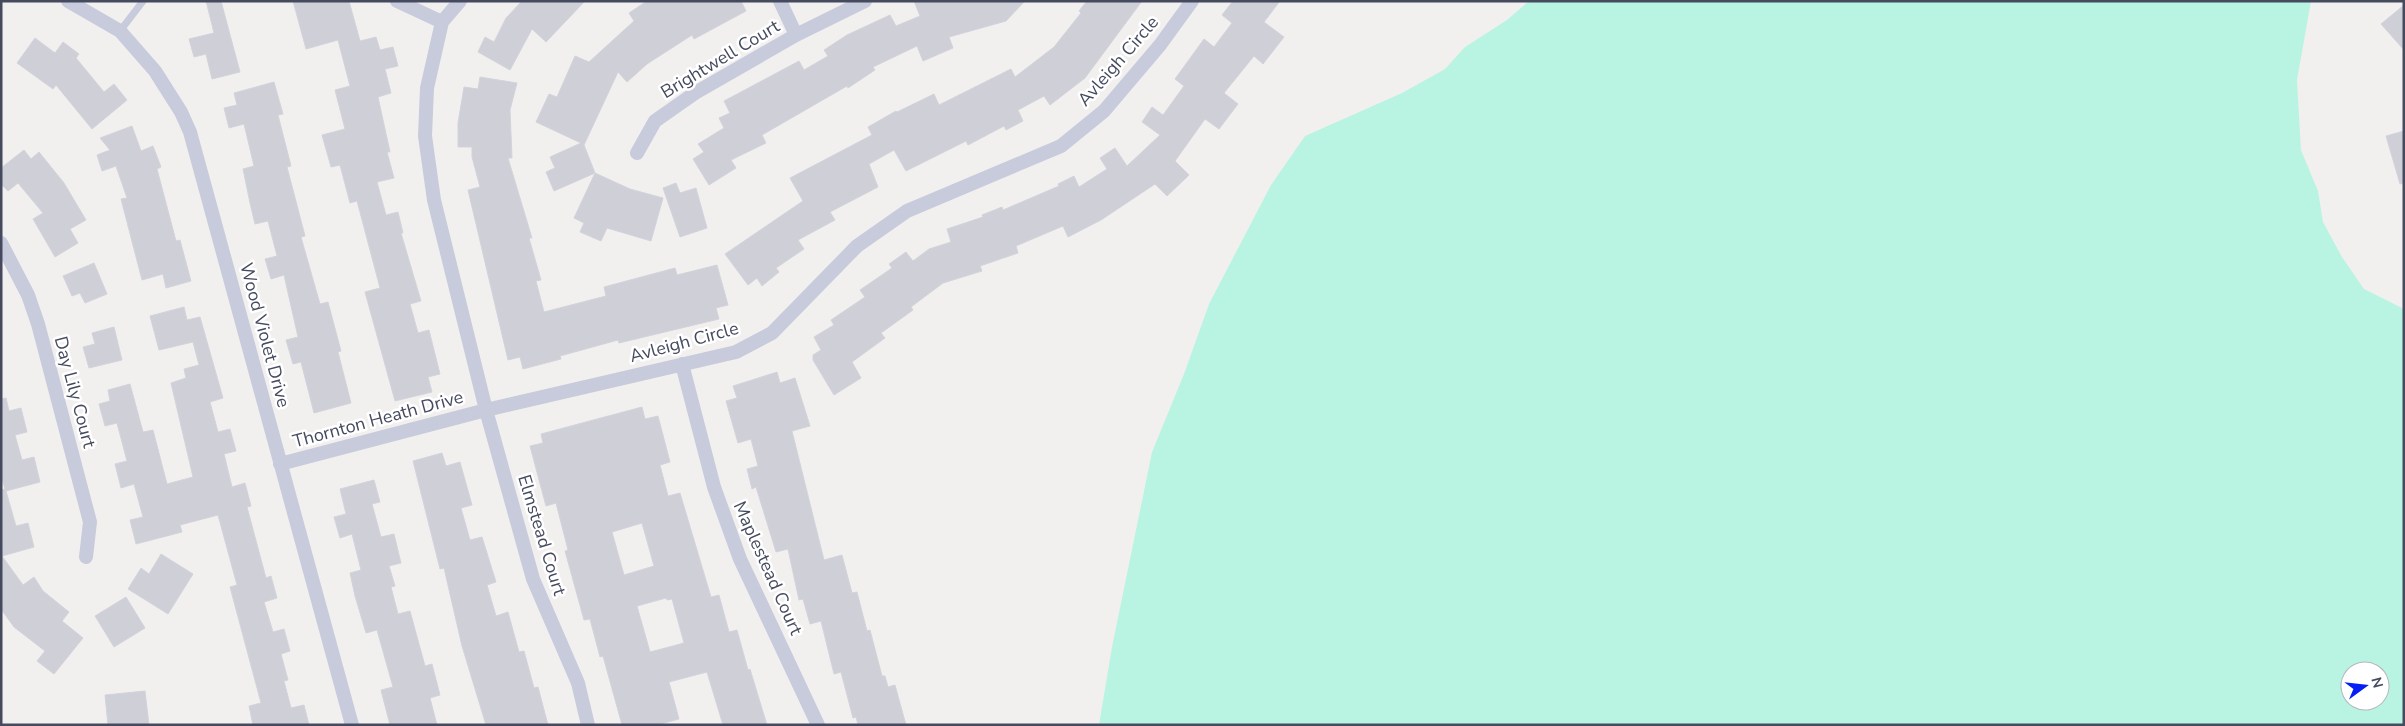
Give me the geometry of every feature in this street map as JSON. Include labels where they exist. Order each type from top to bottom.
[{"type":"street","name":"Wood Violet Drive","points":[[68,1],[120,31],[155,71],[181,112],[190,132],[352,725]]},
{"type":"street","points":[[397,1],[442,22]]},
{"type":"street","points":[[460,1],[442,22],[427,88],[425,136],[434,200],[486,410]]},
{"type":"street","points":[[780,1],[796,35]]},
{"type":"street","name":"Brightwell Court","points":[[637,153],[655,121],[694,93],[796,35],[865,1]]},
{"type":"street","name":"Avleigh Circle","points":[[486,410],[736,352],[772,333],[857,246],[907,211],[1061,146],[1104,111],[1160,45],[1192,1]]},
{"type":"street","name":"Day Lily Court","points":[[1,244],[28,295],[38,324],[90,522],[86,557]]},
{"type":"street","name":"Maplestead Court","points":[[682,364],[714,487],[740,560],[818,725]]},
{"type":"street","name":"Thornton Heath Drive","points":[[280,464],[486,410]]},
{"type":"street","name":"Elmstead Court","points":[[486,410],[533,579],[578,683],[588,725]]},
{"type":"lane","points":[[120,31],[143,1]]},
{"type":"green space","points":[[1529,1],[2311,1],[2297,80],[2301,150],[2318,191],[2323,222],[2342,257],[2364,289],[2404,309],[2404,725],[1099,725],[1112,647],[1152,452],[1184,374],[1209,304],[1271,185],[1305,136],[1402,93],[1445,69],[1465,47],[1507,20]]},
{"type":"building","points":[[206,1],[221,1],[240,72],[212,79],[206,54],[194,57],[189,39],[214,33]]},
{"type":"building","points":[[293,1],[349,1],[360,41],[376,37],[380,50],[393,47],[398,66],[385,69],[391,93],[378,97],[390,152],[387,152],[394,178],[377,182],[386,215],[398,212],[403,233],[401,233],[421,301],[410,304],[418,333],[429,330],[440,374],[428,377],[432,392],[395,401],[365,292],[380,288],[357,201],[350,203],[340,165],[331,167],[322,135],[345,129],[335,90],[350,86],[338,40],[306,49]]},
{"type":"building","points":[[522,1],[585,1],[546,42],[532,29],[510,70],[478,52],[485,37],[494,42],[506,18]]},
{"type":"building","points":[[647,1],[741,1],[746,11],[694,39],[692,35],[647,64],[627,82],[618,72],[584,145],[595,173],[554,191],[546,172],[555,168],[550,157],[581,143],[536,122],[549,94],[557,97],[575,56],[589,62],[634,21],[629,13]]},
{"type":"building","points":[[914,1],[1025,1],[1006,21],[949,37],[953,48],[923,61],[917,46],[873,67],[875,70],[848,88],[847,86],[762,135],[766,143],[731,160],[736,168],[709,185],[693,159],[704,152],[698,144],[724,128],[719,118],[730,113],[724,101],[799,61],[804,70],[828,56],[824,50],[847,35],[890,15],[896,26],[920,16]]},
{"type":"building","points":[[1087,1],[1142,1],[1085,78],[1050,105],[1044,96],[1018,110],[1023,121],[1006,130],[1004,126],[968,145],[966,141],[906,171],[894,150],[869,164],[878,187],[830,212],[835,220],[798,240],[804,249],[776,268],[779,272],[762,286],[757,278],[748,285],[725,254],[803,201],[790,178],[872,135],[868,127],[896,111],[934,94],[939,105],[1011,69],[1015,77],[1054,47],[1081,13],[1079,11]]},
{"type":"building","points":[[1233,1],[1280,1],[1264,22],[1284,37],[1263,64],[1254,56],[1224,93],[1238,104],[1219,129],[1205,119],[1175,161],[1189,175],[1167,196],[1155,184],[1101,220],[1068,237],[1063,226],[1016,246],[1018,253],[980,266],[982,271],[943,283],[911,307],[913,310],[881,333],[885,338],[852,362],[861,378],[834,395],[813,360],[813,355],[821,350],[814,337],[834,325],[831,320],[865,297],[860,290],[892,268],[889,264],[906,252],[913,261],[929,249],[951,242],[947,229],[983,217],[982,215],[1002,207],[1003,210],[1059,186],[1058,184],[1074,176],[1079,187],[1107,169],[1100,158],[1115,148],[1127,166],[1160,135],[1142,122],[1152,107],[1163,115],[1184,86],[1175,79],[1204,39],[1214,47],[1232,23],[1222,15]]},
{"type":"building","points":[[2404,5],[2404,50],[2381,24]]},
{"type":"building","points":[[35,38],[55,53],[63,42],[79,54],[76,58],[104,92],[114,84],[127,100],[92,129],[56,85],[53,89],[17,63]]},
{"type":"building","points":[[480,77],[517,83],[510,110],[512,158],[508,158],[532,238],[529,238],[541,280],[536,281],[544,312],[606,296],[604,287],[675,268],[677,275],[717,265],[728,305],[716,308],[719,319],[619,343],[618,340],[560,356],[561,359],[523,369],[520,357],[508,360],[468,190],[480,187],[472,157],[472,147],[458,147],[458,123],[464,87],[478,89]]},
{"type":"building","points":[[274,82],[283,114],[278,115],[291,166],[287,167],[305,236],[301,237],[320,304],[328,302],[341,351],[338,352],[351,403],[314,413],[301,362],[293,364],[286,340],[298,337],[284,275],[271,279],[265,259],[277,256],[268,221],[255,224],[243,169],[254,166],[244,124],[229,128],[224,108],[237,105],[234,93]]},
{"type":"building","points":[[132,126],[141,151],[153,146],[161,167],[157,169],[176,241],[180,240],[191,281],[166,288],[163,274],[142,280],[121,199],[127,198],[116,166],[102,171],[97,155],[110,150],[100,138]]},
{"type":"building","points":[[2404,131],[2404,183],[2400,184],[2386,136]]},
{"type":"building","points":[[24,150],[31,159],[39,152],[64,183],[86,220],[70,229],[78,243],[55,257],[33,219],[43,213],[18,183],[8,191],[1,184],[1,168]]},
{"type":"building","points":[[595,173],[630,189],[663,198],[651,241],[607,228],[601,241],[580,232],[584,223],[574,218]]},
{"type":"building","points":[[676,183],[680,193],[696,188],[707,228],[680,237],[663,188]]},
{"type":"building","points":[[94,263],[107,294],[85,303],[80,293],[72,296],[63,276]]},
{"type":"building","points":[[184,307],[187,320],[200,317],[223,398],[210,402],[218,432],[230,429],[236,451],[224,454],[232,487],[245,483],[251,506],[247,507],[266,578],[271,576],[277,598],[264,602],[273,632],[284,629],[290,651],[281,654],[288,680],[284,681],[291,708],[304,705],[309,725],[253,725],[249,706],[261,703],[230,587],[237,585],[218,515],[180,525],[182,532],[136,544],[130,520],[143,517],[134,484],[121,488],[115,464],[127,461],[117,423],[105,426],[99,404],[110,401],[108,390],[130,384],[143,432],[153,430],[167,484],[193,477],[171,383],[186,378],[184,369],[199,365],[193,342],[159,350],[150,316]]},
{"type":"building","points":[[114,327],[122,360],[89,368],[83,347],[95,344],[92,333]]},
{"type":"building","points":[[777,372],[780,383],[795,378],[810,426],[792,431],[824,560],[842,555],[852,593],[857,592],[867,631],[870,630],[882,676],[885,676],[888,687],[895,685],[906,725],[858,725],[856,717],[853,718],[841,672],[834,674],[821,621],[810,624],[803,599],[799,600],[788,549],[776,552],[756,487],[752,489],[747,469],[758,466],[751,439],[738,443],[726,401],[737,398],[733,386]]},
{"type":"building","points":[[6,398],[9,411],[21,408],[27,432],[15,435],[22,460],[34,457],[40,482],[6,491],[16,526],[28,523],[34,547],[2,556],[23,585],[34,577],[43,591],[69,612],[62,621],[83,638],[54,674],[37,661],[45,651],[14,627],[1,609],[1,490],[5,489],[1,475],[1,399]]},
{"type":"building","points":[[642,407],[645,419],[658,416],[670,462],[660,465],[668,496],[680,493],[711,597],[719,595],[729,632],[737,630],[748,670],[750,669],[767,725],[723,725],[707,672],[669,682],[679,719],[657,725],[622,725],[603,656],[600,657],[590,619],[584,620],[565,551],[568,550],[556,503],[546,506],[530,446],[543,443],[541,434]],"holes":[[[642,523],[654,566],[624,575],[612,532]],[[666,598],[667,600],[672,599],[684,643],[650,652],[637,606]]]},
{"type":"building","points":[[442,453],[446,466],[460,462],[472,505],[461,508],[470,540],[482,537],[496,582],[487,585],[496,616],[508,612],[519,652],[524,651],[534,688],[538,687],[548,725],[486,725],[462,646],[444,568],[440,569],[413,461]]},
{"type":"building","points":[[374,480],[380,502],[372,504],[381,537],[394,534],[401,563],[389,566],[395,586],[391,587],[398,614],[410,611],[425,666],[432,664],[440,695],[430,698],[437,725],[390,725],[381,690],[393,687],[377,630],[366,633],[355,596],[350,573],[361,570],[352,534],[340,538],[334,517],[346,514],[340,489]]},
{"type":"building","points":[[161,554],[193,574],[168,614],[128,589],[141,568],[149,574]]},
{"type":"building","points":[[126,597],[145,628],[114,647],[95,616]]},
{"type":"building","points":[[145,691],[149,725],[108,725],[105,695]]}]
